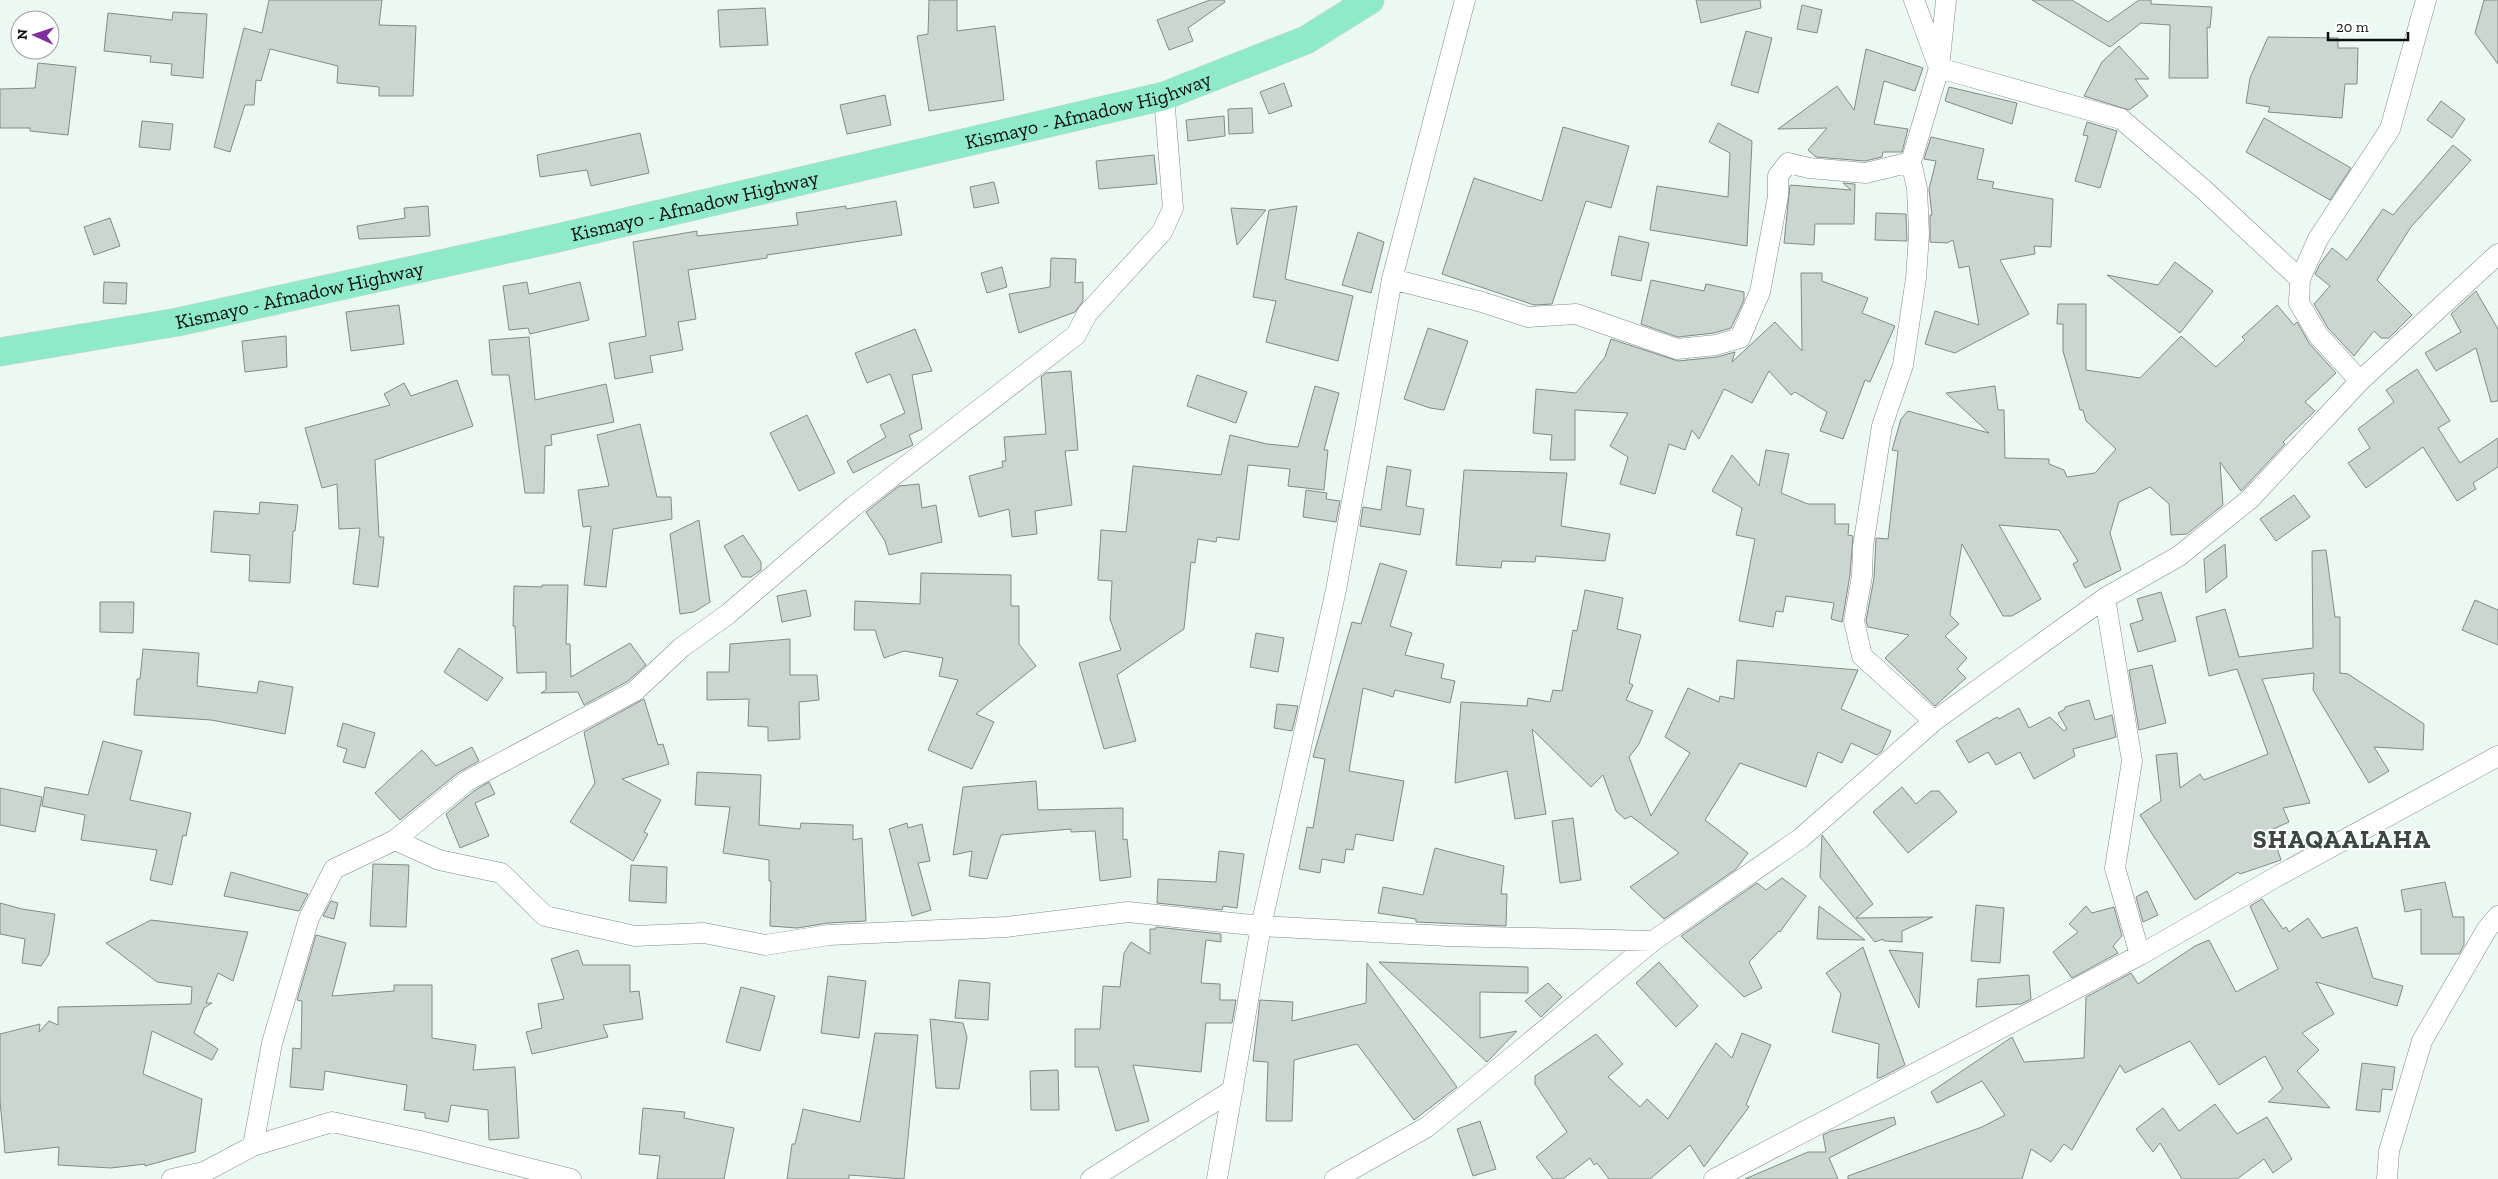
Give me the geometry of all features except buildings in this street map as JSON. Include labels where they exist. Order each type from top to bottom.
[{"type":"main road","name":"Kismayo - Afmadow Highway","points":[[0,352],[178,322],[552,239],[1164,96],[1306,40],[1370,0]]},
{"type":"street","points":[[1218,1179],[1261,926],[1336,590],[1392,279],[1465,0]]},
{"type":"street","points":[[1914,0],[1939,68]]},
{"type":"street","points":[[1934,721],[1862,656],[1854,621],[1862,576],[1864,546],[1882,426],[1903,365],[1916,278],[1917,188],[1911,162],[1939,68],[1946,0]]},
{"type":"street","points":[[2360,381],[2318,335],[2299,303],[2300,279],[2318,238],[2390,129],[2426,0]]},
{"type":"street","points":[[1939,68],[2121,119],[2202,188],[2300,279]]},
{"type":"street","points":[[253,1146],[272,1043],[309,918],[334,869],[394,840],[467,781],[635,692],[682,647],[728,614],[854,506],[1076,335],[1086,314],[1162,232],[1173,208],[1164,96]]},
{"type":"street","points":[[1392,279],[1482,302],[1528,317],[1576,314],[1677,349],[1716,345],[1740,338],[1760,292],[1778,196],[1778,176],[1788,163],[1809,168],[1866,173],[1911,162]]},
{"type":"street","points":[[1335,1179],[1426,1128],[1653,941],[1801,838],[1934,721],[2105,598],[2179,556],[2250,499],[2360,381],[2498,254]]},
{"type":"street","points":[[2105,598],[2132,761],[2115,868],[2140,955]]},
{"type":"street","points":[[1714,1179],[2140,955],[2276,877],[2498,756]]},
{"type":"street","points":[[394,840],[439,860],[501,873],[545,916],[635,936],[704,933],[765,944],[829,934],[1006,927],[1128,912],[1261,926],[1447,936],[1653,941]]},
{"type":"street","points":[[2387,1179],[2389,1151],[2422,1041],[2488,929],[2498,916]]},
{"type":"street","points":[[1090,1179],[1233,1090]]},
{"type":"street","points":[[172,1179],[204,1172],[253,1146],[332,1122],[420,1141],[571,1179]]},
{"type":"district","name":"SHAQAALAHA","points":[[2342,839]]}]
